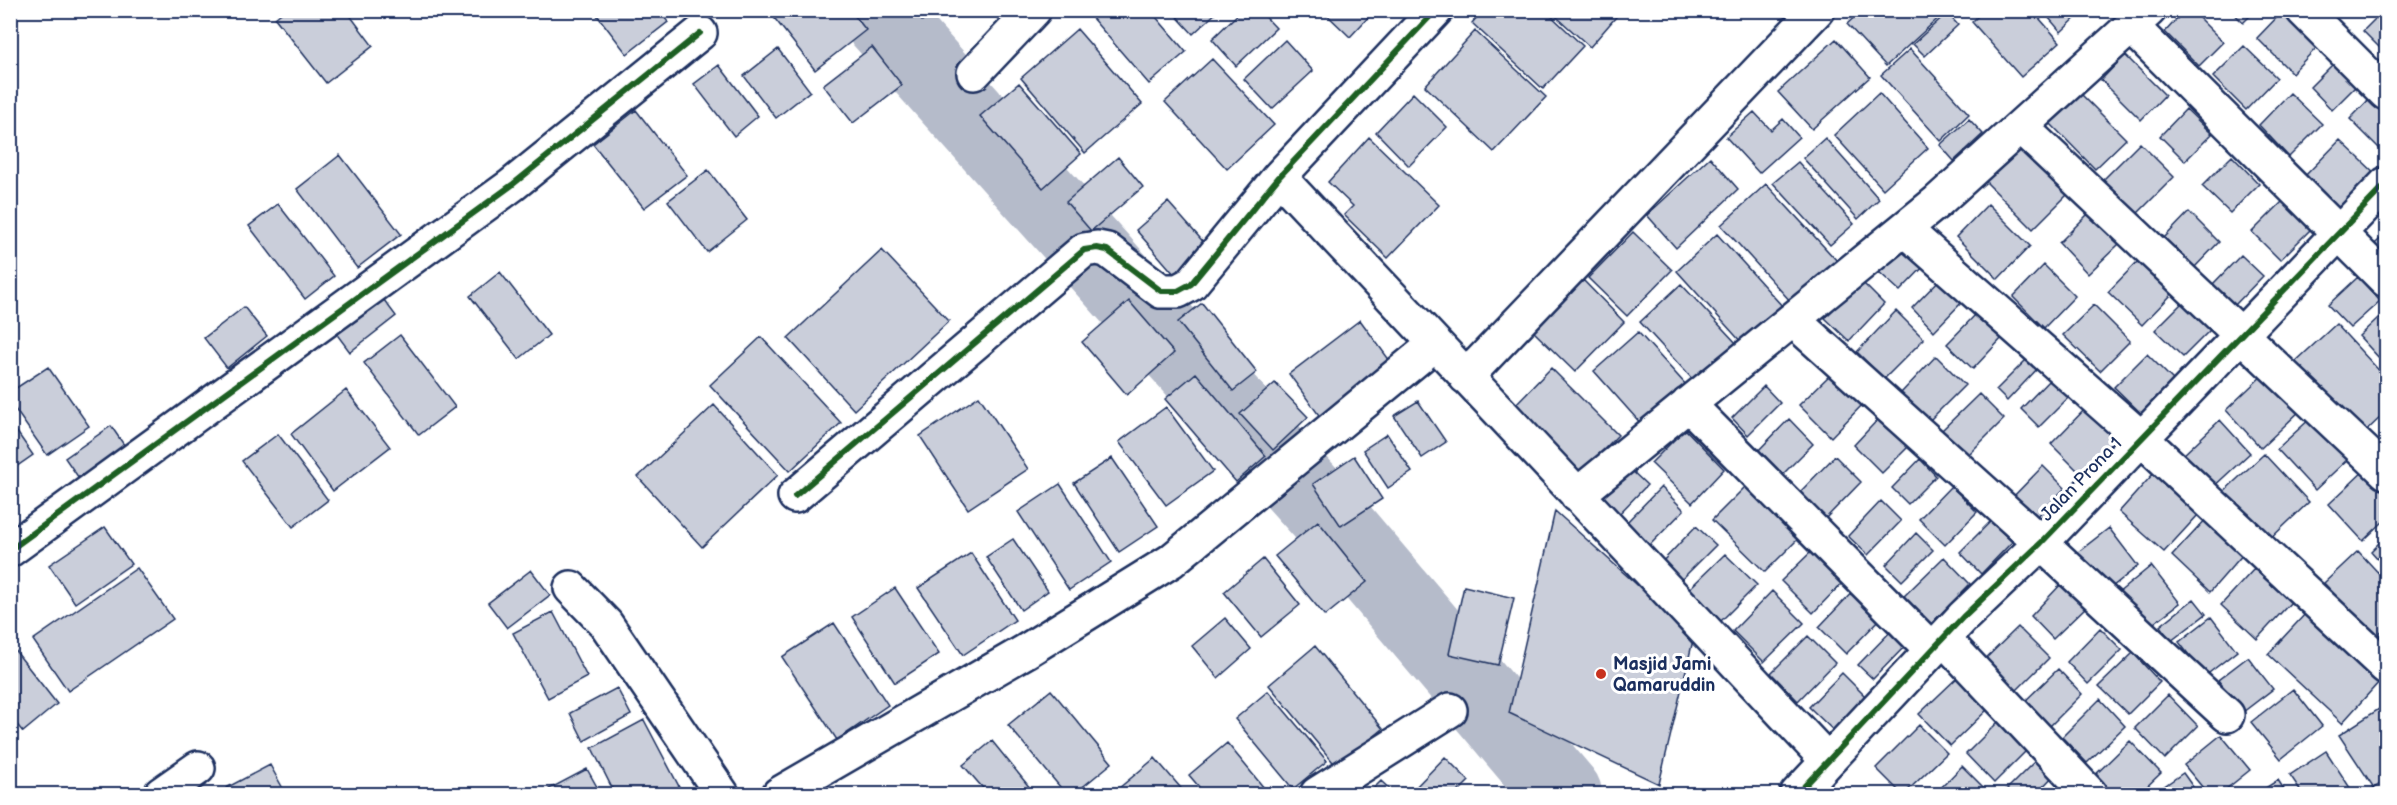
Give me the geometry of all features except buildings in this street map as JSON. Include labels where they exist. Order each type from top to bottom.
[{"type":"street","points":[[974,74],[1034,10]]},
{"type":"street","points":[[795,496],[1084,250],[1097,248],[1107,250],[1161,291],[1178,291],[1191,284],[1279,177],[1436,10]]},
{"type":"street","points":[[1466,377],[1816,10]]},
{"type":"street","points":[[2303,10],[2386,93]]},
{"type":"street","points":[[1577,495],[1937,202],[2140,18],[2339,234],[2386,280]]},
{"type":"street","points":[[10,550],[512,185],[700,33]]},
{"type":"street","points":[[2021,127],[2386,472]]},
{"type":"street","points":[[1279,177],[1828,761]]},
{"type":"street","name":"Jalan Prona 1","points":[[1797,795],[1938,644],[2041,543],[2386,184]]},
{"type":"street","points":[[1904,229],[2141,438],[2386,667]]},
{"type":"street","points":[[1793,320],[2041,543],[2227,715]]},
{"type":"street","points":[[779,795],[1026,651],[1172,561],[1435,344]]},
{"type":"street","points":[[1688,404],[1938,644],[2090,795]]},
{"type":"street","points":[[571,588],[606,624],[722,795]]},
{"type":"street","points":[[1317,795],[1450,710]]},
{"type":"street","points":[[161,795],[198,768]]},
{"type":"waterway","points":[[874,10],[1324,512],[1563,794]]},
{"type":"cycle path","points":[[795,496],[1084,250],[1097,248],[1107,250],[1161,291],[1178,291],[1191,284],[1279,177],[1436,10]]},
{"type":"cycle path","points":[[10,550],[512,185],[700,33]]},
{"type":"cycle path","points":[[1797,794],[1963,617],[2041,543],[2386,184]]},
{"type":"place","name":"Masjid Jami Qamaruddin","points":[[1601,674]]}]
